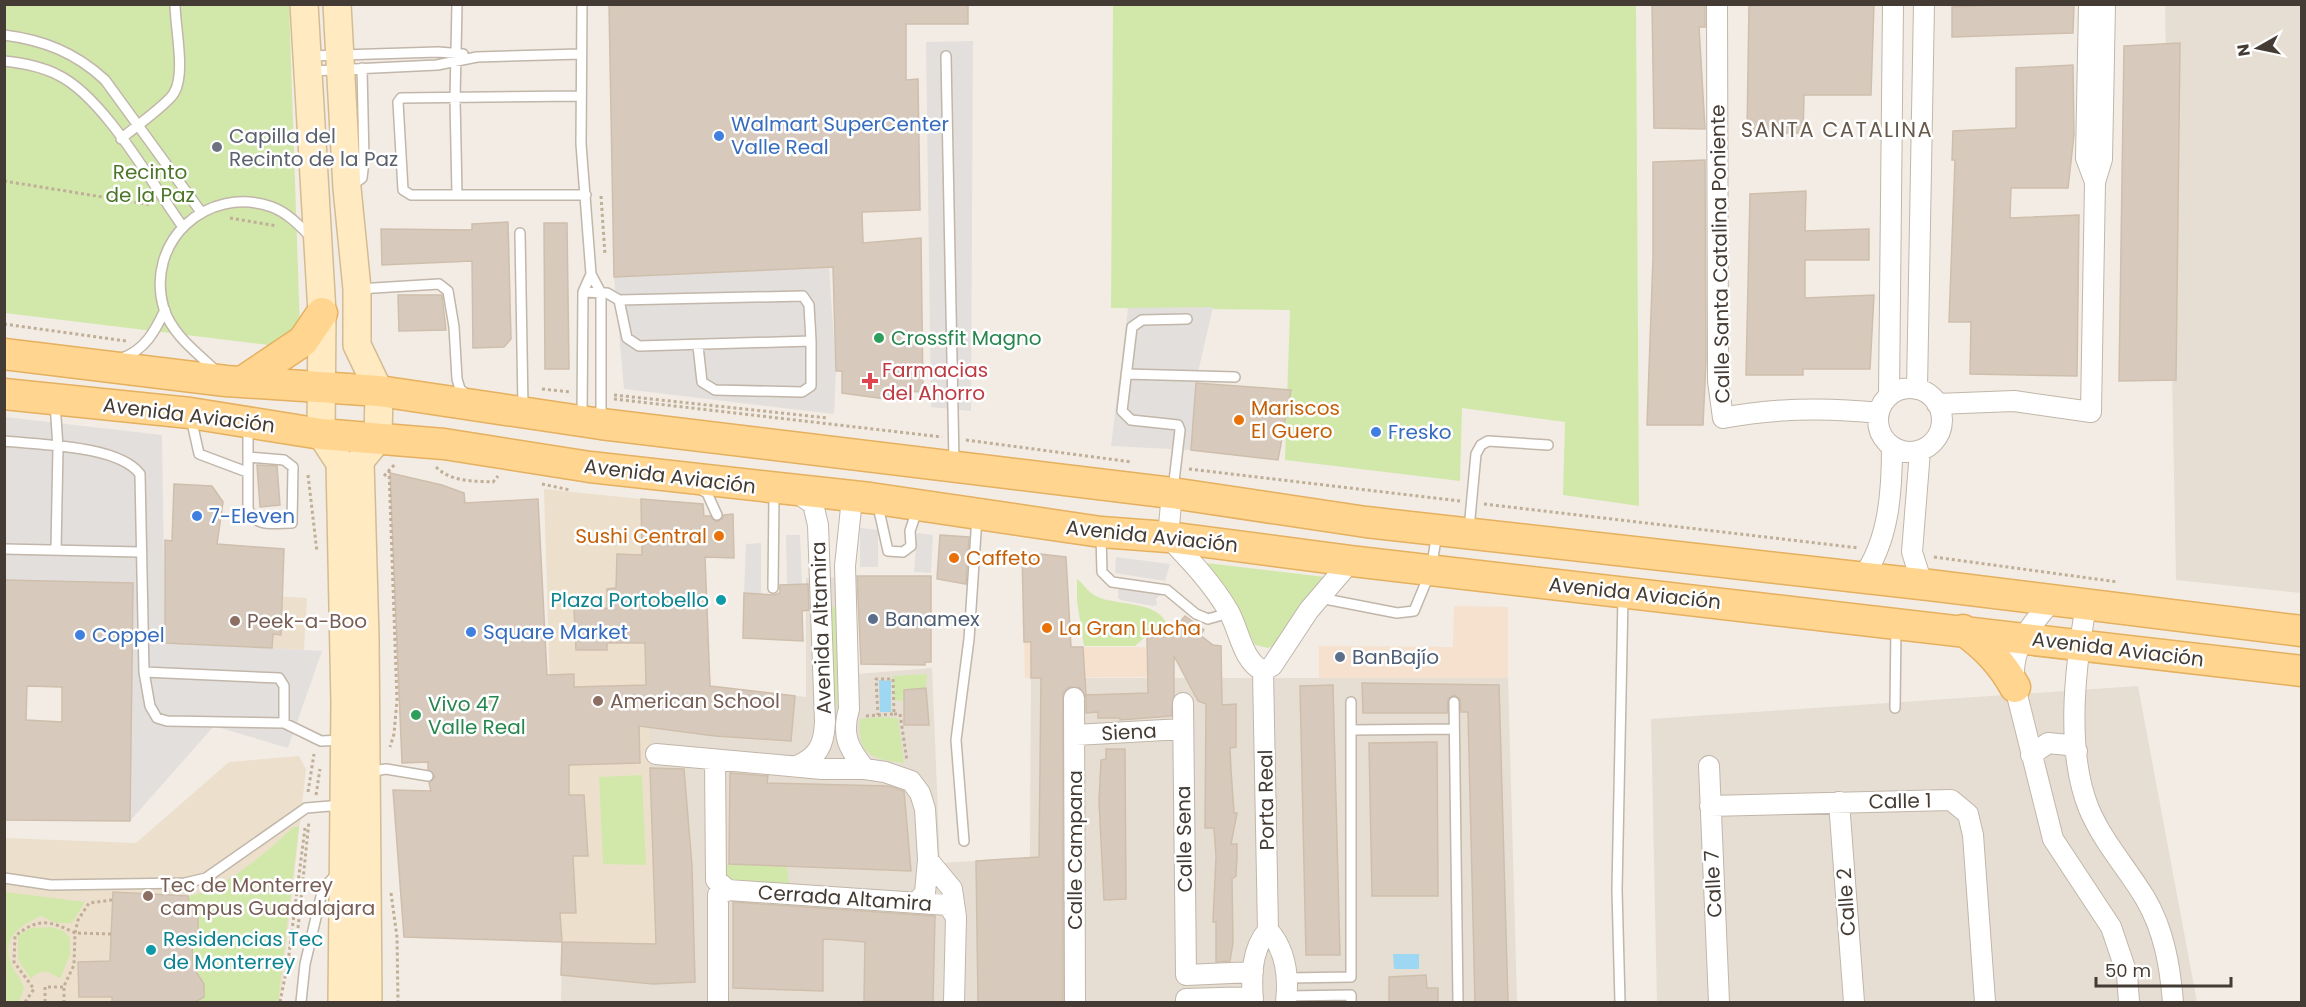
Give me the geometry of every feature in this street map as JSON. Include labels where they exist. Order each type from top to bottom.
[{"type":"main road","points":[[304,4],[310,236],[322,314],[321,434],[340,463],[333,740],[343,809],[342,1002]]},
{"type":"main road","points":[[337,4],[347,64],[347,188],[357,289],[357,345],[379,391],[378,439],[360,461],[365,638],[368,1002]]},
{"type":"main road","points":[[234,381],[303,341],[322,314]]},
{"type":"main road","name":"Avenida Aviación","points":[[4,354],[234,381],[320,389],[379,391],[481,408],[523,412],[602,410],[954,452],[1174,480],[1468,534],[1929,585],[2051,602],[2301,631]]},
{"type":"main road","name":"Avenida Aviación","points":[[4,394],[190,413],[321,434],[433,443],[516,457],[866,498],[1101,532],[1168,537],[1351,561],[1896,622],[2079,646],[2301,671]]},
{"type":"main road","points":[[1716,602],[1722,562]]},
{"type":"main road","points":[[1963,630],[1985,646],[2004,667],[2015,687]]},
{"type":"street","name":"Calle Santa Catalina Poniente","points":[[1717,4],[1718,381],[1723,417],[1754,412],[1884,405]]},
{"type":"street","points":[[1884,405],[1902,389],[1917,389],[1929,394],[1941,414],[1937,437],[1930,446],[1920,451],[1910,452],[1892,447],[1881,433],[1884,405],[1893,4]]},
{"type":"street","points":[[1917,389],[1924,4]]},
{"type":"street","points":[[2089,4],[2086,158],[2095,182]]},
{"type":"street","points":[[1937,404],[2014,401],[2091,412],[2095,182],[2102,159],[2104,4]]},
{"type":"street","points":[[1893,77],[1924,78]]},
{"type":"street","points":[[1862,578],[1874,561],[1881,544],[1892,481],[1892,447]]},
{"type":"street","points":[[1920,451],[1912,552],[1919,574],[1929,585]]},
{"type":"street","points":[[1174,480],[1168,537],[1196,567],[1230,613],[1250,659],[1263,671],[1272,666],[1320,598],[1351,561]]},
{"type":"street","name":"Avenida Altamira","points":[[790,489],[813,504],[818,525],[825,737],[812,760],[797,766]]},
{"type":"street","name":"Avenida Altamira","points":[[865,769],[850,750],[846,736],[849,709],[844,566],[851,508],[866,498]]},
{"type":"street","points":[[820,567],[844,566]]},
{"type":"street","points":[[2051,602],[2021,638],[2013,662],[2015,687],[2053,839],[2111,927],[2127,974],[2129,1002]]},
{"type":"street","points":[[2086,606],[2076,681],[2077,751],[2080,779],[2089,808],[2100,832],[2145,898],[2161,931],[2173,1002]]},
{"type":"street","name":"Porta Real","points":[[1263,671],[1268,930],[1279,942],[1287,992]]},
{"type":"street","name":"Calle Campana","points":[[1074,698],[1075,1002]]},
{"type":"street","name":"Calle Sena","points":[[1183,703],[1186,975],[1253,972]]},
{"type":"street","name":"Siena","points":[[1075,735],[1183,729]]},
{"type":"street","points":[[2031,755],[2048,743],[2058,742],[2077,751]]},
{"type":"street","points":[[656,754],[842,770],[904,770],[920,793],[926,809],[928,860],[925,893],[916,903]]},
{"type":"street","points":[[715,760],[716,880],[728,890],[718,896],[718,1002]]},
{"type":"street","name":"Calle 7","points":[[1709,766],[1719,1002]]},
{"type":"street","name":"Calle 1","points":[[1710,806],[1951,801],[1968,814],[1973,835],[1985,1002]]},
{"type":"street","name":"Calle 2","points":[[1839,802],[1854,1002]]},
{"type":"street","points":[[928,860],[952,889],[956,917],[954,1002]]},
{"type":"street","name":"Cerrada Altamira","points":[[728,890],[948,905],[956,917]]},
{"type":"street","name":"Porta Real","points":[[1253,1000],[1253,972],[1258,941],[1268,930]]},
{"type":"street","points":[[1186,1001],[1253,1000]]},
{"type":"lane","points":[[121,139],[174,94],[178,82],[175,4]]},
{"type":"lane","points":[[457,4],[455,99],[457,195]]},
{"type":"lane","points":[[582,4],[580,96],[591,274],[601,293],[602,410]]},
{"type":"lane","points":[[4,36],[46,43],[93,68],[139,123],[201,212]]},
{"type":"lane","points":[[306,63],[347,64],[581,54]]},
{"type":"lane","points":[[946,56],[954,452]]},
{"type":"lane","points":[[306,63],[347,64],[457,58]]},
{"type":"lane","points":[[4,61],[41,68],[72,83],[96,106],[183,227]]},
{"type":"lane","points":[[580,96],[455,99],[404,96],[398,102],[403,190],[411,195],[586,195]]},
{"type":"lane","points":[[234,381],[177,333],[165,310],[160,288],[162,266],[170,245],[183,227],[201,212],[231,202],[272,207],[291,217],[310,236]]},
{"type":"lane","points":[[520,233],[523,412]]},
{"type":"lane","points":[[591,274],[583,292],[602,410]]},
{"type":"lane","points":[[357,289],[439,284],[448,291],[454,327],[457,379],[460,388],[481,408]]},
{"type":"lane","points":[[583,292],[608,293],[619,300],[803,296],[809,305],[811,386],[802,392],[715,390],[702,382],[698,346]]},
{"type":"lane","points":[[619,300],[627,338],[639,346],[811,341]]},
{"type":"lane","points":[[102,365],[132,354],[149,340],[165,310]]},
{"type":"lane","points":[[1174,480],[1180,430],[1178,425],[1126,417],[1122,411],[1132,327],[1142,320],[1187,319]]},
{"type":"lane","points":[[1126,374],[1235,377]]},
{"type":"lane","points":[[55,399],[58,448],[56,550]]},
{"type":"lane","points":[[190,413],[199,454],[247,472]]},
{"type":"lane","points":[[248,421],[247,472],[248,508],[251,517],[258,522],[292,523],[294,467],[284,460],[248,457]]},
{"type":"lane","points":[[4,441],[102,453],[128,462],[140,474],[144,672],[150,706],[157,718],[167,721],[284,723],[333,740]]},
{"type":"lane","points":[[1468,534],[1476,454],[1481,445],[1488,441],[1548,445]]},
{"type":"lane","points":[[677,477],[707,493],[717,515]]},
{"type":"lane","points":[[758,486],[774,496],[774,588]]},
{"type":"lane","points":[[866,498],[880,507],[888,551],[903,552],[911,546],[910,531],[915,516],[931,508]]},
{"type":"lane","points":[[964,841],[956,740],[969,639],[977,514]]},
{"type":"lane","points":[[1320,598],[1397,613],[1414,611],[1431,570],[1438,530]]},
{"type":"lane","points":[[1101,532],[1102,572],[1112,582],[1167,590],[1196,614],[1208,619],[1230,613]]},
{"type":"lane","points":[[4,549],[140,552]]},
{"type":"lane","points":[[1620,1002],[1618,866],[1620,631],[1623,591]]},
{"type":"lane","points":[[1895,708],[1896,622]]},
{"type":"lane","points":[[144,672],[279,678],[284,686],[284,723]]},
{"type":"lane","points":[[1287,992],[1351,977],[1351,702]]},
{"type":"lane","points":[[1454,702],[1458,1002]]},
{"type":"lane","points":[[1351,730],[1454,729]]},
{"type":"lane","points":[[365,772],[386,769],[428,776]]},
{"type":"lane","points":[[4,878],[51,885],[185,883],[206,878],[310,807],[330,806],[343,809]]},
{"type":"lane","points":[[301,1002],[305,964],[323,888],[342,868]]},
{"type":"lane","points":[[1287,992],[1351,995],[1351,1002]]},
{"type":"path","points":[[4,181],[155,206]]},
{"type":"path","points":[[224,217],[310,236]]},
{"type":"path","points":[[602,410],[1174,480],[1462,501]]},
{"type":"path","points":[[602,410],[828,418]]},
{"type":"path","points":[[307,466],[317,552]]},
{"type":"path","points":[[389,469],[396,700],[394,734],[389,749]]},
{"type":"path","points":[[1473,503],[1868,549]]},
{"type":"path","points":[[1926,556],[2124,583]]},
{"type":"path","points":[[878,715],[876,679],[893,679],[894,714]]},
{"type":"path","points":[[858,716],[900,714],[904,770]]},
{"type":"path","points":[[295,954],[310,807],[315,796],[323,755],[333,740]]},
{"type":"path","points":[[308,792],[314,754]]},
{"type":"path","points":[[391,892],[397,937],[398,1002]]},
{"type":"path","points":[[64,1002],[64,987],[74,965],[75,933],[78,920],[89,903],[112,900]]},
{"type":"path","points":[[34,989],[14,962],[15,936],[29,925],[44,922],[75,933],[111,934]]},
{"type":"path","points":[[280,1002],[288,962]]},
{"type":"path","points":[[45,987],[45,1002]]},
{"type":"path","points":[[26,1002],[34,989],[64,987]]},
{"type":"shaded area","points":[[2165,5],[2301,5],[2301,593],[2176,580]]},
{"type":"shaded area","points":[[973,41],[971,411],[931,407],[926,42]]},
{"type":"shaded area","points":[[829,267],[836,371],[834,414],[624,389],[614,277]]},
{"type":"shaded area","points":[[1213,307],[1196,381],[1191,450],[1111,446],[1128,308]]},
{"type":"shaded area","points":[[5,417],[162,435],[165,643],[322,651],[288,748],[214,726],[130,821],[133,583],[5,580]]},
{"type":"shaded area","name":"American School","points":[[544,489],[641,499],[657,945],[562,942],[553,791]]},
{"type":"shaded area","points":[[860,528],[878,530],[878,567],[860,567]]},
{"type":"shaded area","points":[[917,533],[933,535],[931,573],[914,572]]},
{"type":"shaded area","points":[[786,535],[800,535],[802,584],[787,584]]},
{"type":"shaded area","points":[[761,543],[761,593],[744,593],[746,544]]},
{"type":"shaded area","points":[[1022,552],[1066,557],[1071,647],[1146,647],[1147,677],[1025,678]]},
{"type":"shaded area","points":[[1116,557],[1170,564],[1165,581],[1115,573]]},
{"type":"shaded area","points":[[856,577],[857,674],[932,668],[940,863],[1025,858],[1025,1002],[561,1002],[562,942],[656,945],[646,679],[806,697],[806,578]]},
{"type":"shaded area","points":[[1118,588],[1161,594],[1156,599],[1157,605],[1153,606],[1121,600],[1118,598]]},
{"type":"shaded area","name":"Peek-a-Boo","points":[[166,590],[307,598],[304,650],[165,643]]},
{"type":"shaded area","points":[[1454,606],[1508,607],[1508,678],[1319,678],[1319,646],[1453,647]]},
{"type":"shaded area","points":[[1031,678],[1508,678],[1517,1002],[1029,1002]]},
{"type":"shaded area","points":[[2138,686],[2197,1002],[1657,1002],[1651,719]]},
{"type":"shaded area","name":"Tec de Monterrey campus Guadalajara","points":[[299,756],[306,769],[280,1002],[5,1002],[5,838],[136,843],[229,762]]},
{"type":"green space","name":"Recinto de la Paz","points":[[5,5],[289,5],[300,328],[277,346],[5,313]]},
{"type":"green space","points":[[1113,5],[1636,5],[1639,506],[1563,495],[1565,422],[1462,408],[1460,481],[1285,460],[1290,310],[1111,308]]},
{"type":"green space","points":[[1206,563],[1325,577],[1281,643],[1268,648],[1255,645],[1236,608]]},
{"type":"green space","points":[[1077,579],[1098,597],[1141,606],[1160,614],[1166,622],[1169,633],[1149,634],[1135,646],[1084,646],[1077,601]]},
{"type":"green space","points":[[831,607],[837,607],[837,712],[832,686]]},
{"type":"green space","points":[[927,674],[926,688],[904,690],[904,701],[894,700],[893,676]]},
{"type":"green space","points":[[898,718],[904,763],[875,757],[864,748],[861,741],[860,719]]},
{"type":"green space","points":[[642,775],[646,865],[603,864],[599,777]]},
{"type":"green space","points":[[293,827],[299,827],[278,1002],[196,1002],[204,997],[204,984],[199,975],[193,975],[192,938],[198,937],[198,905],[189,904],[188,896],[200,893],[229,879],[272,847]]},
{"type":"green space","points":[[729,864],[787,867],[789,883],[728,881],[725,867]]},
{"type":"green space","points":[[5,892],[85,902],[72,923],[56,923],[41,916],[19,929],[10,941],[9,957],[24,988],[19,1002],[5,1002]]},
{"type":"green space","points":[[50,927],[62,930],[70,938],[70,955],[60,979],[53,974],[41,972],[31,979],[18,960],[18,935],[31,928]]},
{"type":"water","points":[[879,680],[891,681],[891,712],[880,712]]},
{"type":"water","points":[[1393,954],[1419,954],[1419,969],[1394,969]]},
{"type":"building","name":"Walmart SuperCenter Valle Real","points":[[609,4],[968,4],[968,24],[906,24],[906,80],[918,79],[920,210],[862,212],[863,243],[921,238],[923,392],[899,391],[900,401],[842,393],[842,371],[836,371],[833,267],[614,277]]},
{"type":"building","points":[[1652,4],[1705,4],[1705,27],[1699,27],[1705,129],[1654,128]]},
{"type":"building","points":[[1874,4],[1871,95],[1804,95],[1803,133],[1747,133],[1749,6]]},
{"type":"building","points":[[2074,4],[2073,33],[1952,37],[1952,7]]},
{"type":"building","points":[[2180,43],[2176,380],[2119,381],[2124,46]]},
{"type":"building","points":[[2073,65],[2074,135],[2068,188],[2011,188],[2010,218],[2079,215],[2077,376],[1970,374],[1971,322],[1949,322],[1955,160],[1952,160],[1953,131],[2016,128],[2016,68]]},
{"type":"building","points":[[1705,160],[1706,360],[1703,425],[1647,425],[1653,258],[1653,162]]},
{"type":"building","points":[[1806,191],[1805,231],[1869,229],[1869,260],[1805,260],[1805,298],[1874,295],[1870,369],[1803,369],[1803,375],[1746,375],[1750,194]]},
{"type":"building","points":[[508,222],[511,339],[504,347],[473,348],[472,261],[382,265],[381,229],[472,230],[472,224]]},
{"type":"building","points":[[544,223],[567,223],[569,369],[545,369]]},
{"type":"building","points":[[398,295],[442,295],[446,330],[399,331]]},
{"type":"building","name":"Mariscos El Guero","points":[[1196,383],[1291,390],[1278,460],[1191,450]]},
{"type":"building","points":[[257,465],[277,466],[280,505],[260,507]]},
{"type":"building","points":[[390,473],[442,485],[464,493],[465,503],[538,499],[547,675],[574,674],[574,687],[646,685],[645,643],[607,643],[607,650],[576,650],[574,609],[607,608],[607,589],[616,588],[617,554],[642,555],[641,499],[703,504],[704,516],[710,516],[716,522],[724,515],[733,514],[734,558],[705,557],[710,686],[795,696],[791,741],[715,736],[639,726],[640,763],[569,765],[569,795],[584,795],[588,856],[573,856],[576,913],[560,913],[562,942],[404,937],[393,790],[431,791],[429,783],[435,777],[428,769],[428,762],[402,763]]},
{"type":"building","points":[[174,484],[212,486],[223,502],[217,544],[284,549],[281,635],[273,634],[272,648],[165,643],[165,540],[172,541]]},
{"type":"building","name":"Caffeto","points":[[940,535],[969,537],[966,584],[937,579]]},
{"type":"building","points":[[1022,552],[1066,557],[1071,647],[1083,647],[1086,695],[1148,693],[1147,637],[1167,637],[1185,616],[1204,630],[1200,635],[1213,645],[1221,646],[1222,705],[1236,704],[1236,747],[1230,748],[1234,813],[1237,813],[1231,844],[1237,844],[1237,856],[1236,876],[1232,879],[1233,943],[1230,961],[1216,962],[1216,922],[1213,922],[1216,857],[1214,828],[1205,828],[1206,704],[1198,701],[1174,656],[1174,695],[1171,716],[1120,720],[1120,718],[1098,718],[1098,712],[1086,713],[1086,697],[1080,688],[1069,687],[1063,693],[1063,1002],[978,1002],[976,861],[1039,857],[1041,678],[1031,678],[1031,642],[1024,642]]},
{"type":"building","points":[[857,576],[931,576],[931,662],[925,662],[925,665],[861,664]]},
{"type":"building","points":[[4,580],[133,583],[130,821],[4,820]],"holes":[[[27,686],[62,687],[62,722],[26,720]]]},
{"type":"building","points":[[808,584],[809,610],[802,611],[803,641],[743,638],[744,593],[774,595],[780,593],[780,585]]},
{"type":"building","points":[[1362,683],[1499,685],[1508,1002],[1475,1002],[1468,712],[1461,712],[1460,699],[1454,695],[1448,699],[1447,713],[1363,713]]},
{"type":"building","points":[[1333,685],[1340,955],[1306,955],[1300,686]]},
{"type":"building","points":[[926,688],[929,725],[904,725],[904,690]]},
{"type":"building","points":[[1437,742],[1438,896],[1372,896],[1369,743]]},
{"type":"building","points":[[1106,749],[1125,749],[1126,899],[1104,900],[1099,801],[1101,760],[1106,759]]},
{"type":"building","points":[[650,768],[684,769],[692,866],[695,982],[653,984],[561,975],[562,942],[656,944]]},
{"type":"building","points":[[730,773],[768,776],[767,783],[889,786],[904,791],[911,871],[729,864]]},
{"type":"building","name":"Residencias Tec de Monterrey","points":[[113,892],[188,896],[189,904],[198,905],[198,937],[192,938],[193,967],[204,984],[204,997],[195,1002],[112,1002],[112,997],[79,997],[78,962],[110,961]]},
{"type":"building","points":[[733,902],[935,916],[933,1002],[864,1001],[865,942],[842,940],[823,939],[823,991],[733,988]]},
{"type":"building","points":[[1426,975],[1427,988],[1438,988],[1438,1002],[1389,1002],[1389,977]]},
{"type":"place","name":"Walmart SuperCenter Valle Real","points":[[719,136]]},
{"type":"place","name":"Capilla del Recinto de la Paz","points":[[217,147]]},
{"type":"place","name":"Crossfit Magno","points":[[879,338]]},
{"type":"place","name":"Farmacias del Ahorro","points":[[870,381]]},
{"type":"place","name":"Mariscos El Guero","points":[[1239,420]]},
{"type":"place","name":"Fresko","points":[[1376,432]]},
{"type":"place","name":"7-Eleven","points":[[197,516]]},
{"type":"place","name":"Sushi Central","points":[[719,536]]},
{"type":"place","name":"Caffeto","points":[[954,558]]},
{"type":"place","name":"Plaza Portobello","points":[[721,600]]},
{"type":"place","name":"Banamex","points":[[873,619]]},
{"type":"place","name":"Peek-a-Boo","points":[[235,621]]},
{"type":"place","name":"La Gran Lucha","points":[[1047,628]]},
{"type":"place","name":"Square Market","points":[[471,632]]},
{"type":"place","name":"Coppel","points":[[80,635]]},
{"type":"place","name":"BanBajío","points":[[1340,657]]},
{"type":"place","name":"American School","points":[[598,701]]},
{"type":"place","name":"Vivo 47 Valle Real","points":[[416,715]]},
{"type":"place","name":"Tec de Monterrey campus Guadalajara","points":[[148,896]]},
{"type":"place","name":"Residencias Tec de Monterrey","points":[[151,950]]},
{"type":"district","name":"SANTA CATALINA","points":[[1837,129]]}]
